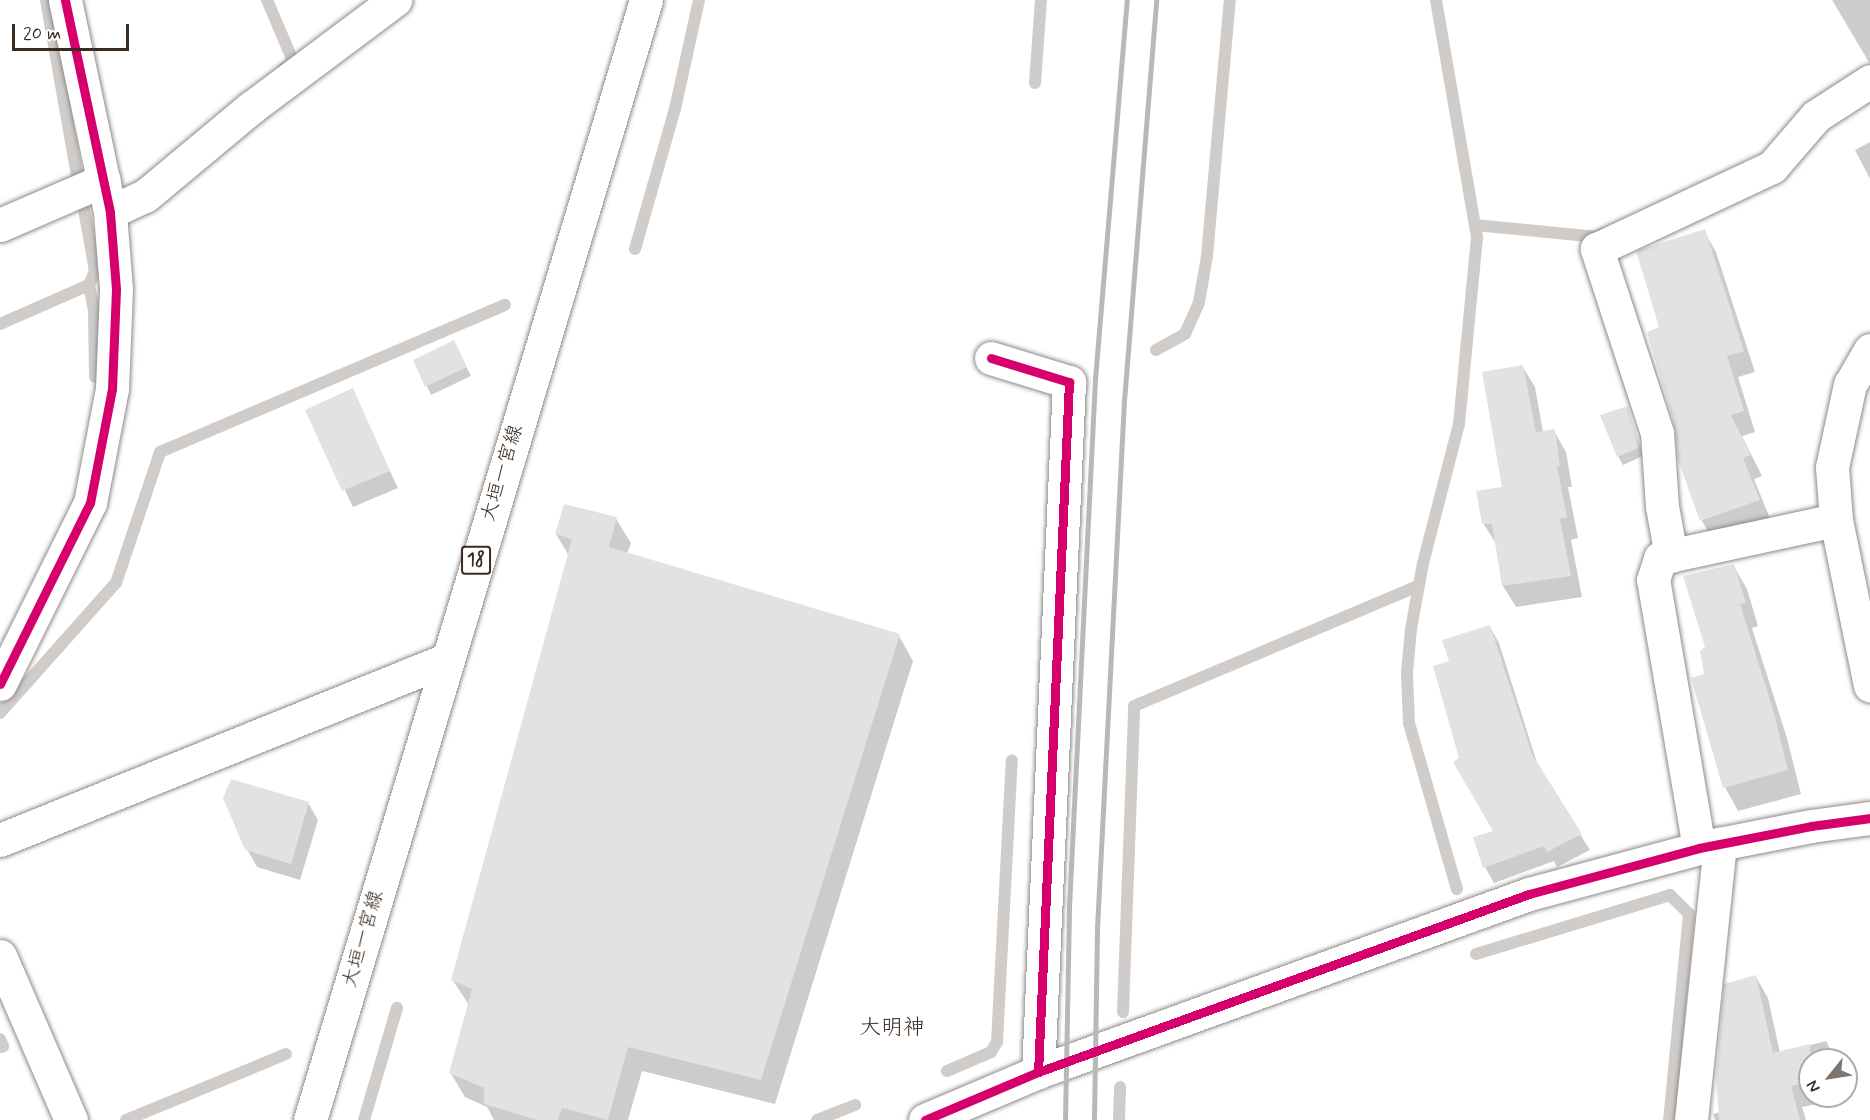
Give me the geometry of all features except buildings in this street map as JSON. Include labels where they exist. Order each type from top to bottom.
[{"type":"street","points":[[0,684],[90,503],[112,389],[116,289],[107,196],[65,0]]},
{"type":"street","points":[[0,225],[107,196],[145,196],[252,108],[395,0]]},
{"type":"street","name":"大垣一宮線","points":[[310,1120],[446,660],[646,0]]},
{"type":"street","points":[[1671,556],[1662,506],[1657,433],[1597,249],[1772,167],[1815,116],[1870,81]]},
{"type":"street","points":[[1870,350],[1850,384],[1839,425],[1832,467],[1836,520],[1870,686]]},
{"type":"street","points":[[991,358],[1069,382],[1038,1072]]},
{"type":"street","points":[[1691,1120],[1710,846],[1653,580],[1660,558],[1836,520]]},
{"type":"street","points":[[0,840],[446,660]]},
{"type":"street","points":[[925,1120],[1038,1072],[1529,894],[1710,846],[1811,826],[1870,818]]},
{"type":"street","points":[[0,956],[71,1120]]},
{"type":"waterway","points":[[46,0],[77,176]]},
{"type":"waterway","points":[[267,0],[293,61],[283,69]]},
{"type":"waterway","points":[[635,249],[675,109],[699,0]]},
{"type":"waterway","points":[[1035,83],[1041,0]]},
{"type":"waterway","points":[[1156,350],[1185,334],[1199,302],[1207,256],[1230,0]]},
{"type":"waterway","points":[[1436,0],[1477,237],[1459,424],[1423,563],[1411,629],[1407,673],[1409,723],[1457,889]]},
{"type":"waterway","points":[[0,324],[89,285],[95,271],[84,209]]},
{"type":"waterway","points":[[1475,225],[1597,237],[1602,234]]},
{"type":"waterway","points":[[89,285],[94,311],[95,377]]},
{"type":"waterway","points":[[0,713],[116,583],[160,452],[505,305]]},
{"type":"waterway","points":[[1123,1012],[1134,706],[1418,586]]},
{"type":"waterway","points":[[947,1071],[991,1052],[997,1042],[1012,760]]},
{"type":"waterway","points":[[1476,954],[1670,895],[1689,914],[1669,1120]]},
{"type":"waterway","points":[[364,1120],[397,1008]]},
{"type":"waterway","points":[[0,1039],[3,1046],[0,1047]]},
{"type":"waterway","points":[[126,1120],[286,1054]]},
{"type":"waterway","points":[[1119,1120],[1120,1087]]},
{"type":"waterway","points":[[817,1120],[855,1105]]},
{"type":"railway","points":[[1065,1120],[1069,907],[1095,379],[1127,0]]},
{"type":"railway","points":[[1094,1120],[1097,928],[1124,401],[1156,0]]},
{"type":"cycle path","points":[[0,684],[90,503],[112,389],[116,289],[110,212],[65,0]]},
{"type":"cycle path","points":[[991,358],[1069,382],[1038,1072]]},
{"type":"cycle path","points":[[925,1120],[1038,1072],[1529,894],[1699,848],[1811,826],[1870,818]]},
{"type":"district","name":"大明神","points":[[892,1029]]}]
